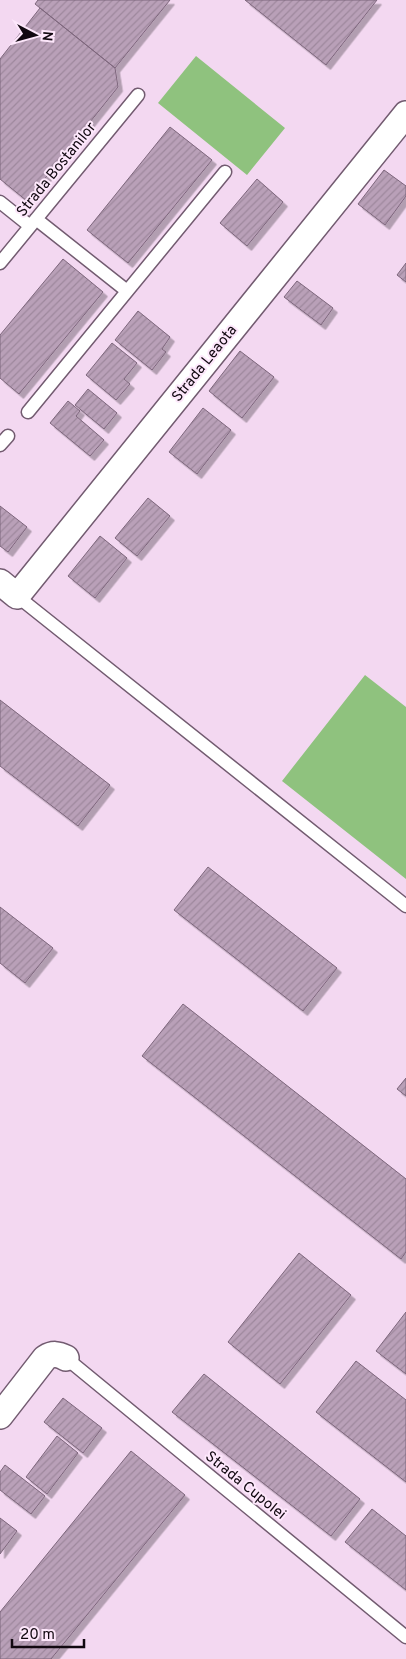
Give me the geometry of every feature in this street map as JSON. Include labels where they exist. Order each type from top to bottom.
[{"type":"street","name":"Strada Leaota","points":[[8,589],[406,114]]},
{"type":"street","points":[[0,1416],[45,1358],[51,1354],[58,1354],[66,1358]]},
{"type":"lane","name":"Strada Bostanilor","points":[[0,263],[138,95]]},
{"type":"lane","points":[[28,412],[225,172]]},
{"type":"lane","points":[[0,202],[33,222],[127,291]]},
{"type":"lane","points":[[8,589],[406,906]]},
{"type":"lane","name":"Strada Cupolei","points":[[66,1358],[406,1637]]},
{"type":"green space","points":[[196,56],[285,128],[247,175],[158,103]]},
{"type":"green space","points":[[365,675],[406,707],[406,879],[282,781]]},
{"type":"building","points":[[38,0],[170,0],[115,68],[35,4]]},
{"type":"building","points":[[245,0],[377,0],[326,65]]},
{"type":"building","points":[[40,8],[115,68],[118,87],[27,201],[0,179],[0,59]]},
{"type":"building","points":[[170,127],[212,160],[128,263],[87,230]]},
{"type":"building","points":[[384,170],[406,186],[406,196],[385,225],[358,204]]},
{"type":"building","points":[[257,179],[283,202],[247,246],[220,223]]},
{"type":"building","points":[[63,259],[103,292],[19,394],[0,378],[0,335]]},
{"type":"building","points":[[406,263],[406,282],[397,275]]},
{"type":"building","points":[[297,281],[333,308],[321,325],[284,297]]},
{"type":"building","points":[[138,311],[170,337],[162,349],[166,352],[152,370],[115,340]]},
{"type":"building","points":[[112,343],[137,363],[124,379],[130,384],[116,400],[86,375]]},
{"type":"building","points":[[240,351],[274,377],[242,418],[209,391]]},
{"type":"building","points":[[88,389],[117,413],[104,429],[75,405]]},
{"type":"building","points":[[68,401],[80,411],[76,416],[104,440],[90,456],[50,423]]},
{"type":"building","points":[[203,408],[231,430],[197,474],[169,452]]},
{"type":"building","points":[[148,498],[170,516],[137,556],[115,538]]},
{"type":"building","points":[[0,506],[27,527],[8,552],[0,546]]},
{"type":"building","points":[[100,536],[127,558],[95,598],[68,576]]},
{"type":"building","points":[[0,700],[110,785],[78,826],[0,766]]},
{"type":"building","points":[[208,867],[337,968],[303,1011],[174,910]]},
{"type":"building","points":[[0,907],[53,948],[25,983],[0,963]]},
{"type":"building","points":[[183,1004],[406,1179],[406,1252],[401,1259],[142,1056]]},
{"type":"building","points":[[406,1078],[406,1096],[397,1089]]},
{"type":"building","points":[[299,1253],[351,1295],[280,1384],[228,1342]]},
{"type":"building","points":[[406,1312],[406,1374],[376,1351]]},
{"type":"building","points":[[356,1361],[406,1400],[406,1482],[316,1412]]},
{"type":"building","points":[[204,1374],[360,1499],[331,1536],[172,1412]]},
{"type":"building","points":[[63,1398],[102,1428],[83,1453],[44,1422]]},
{"type":"building","points":[[57,1436],[78,1453],[47,1494],[26,1477]]},
{"type":"building","points":[[131,1451],[185,1495],[51,1659],[0,1659],[0,1612]]},
{"type":"building","points":[[5,1465],[45,1496],[31,1514],[0,1490],[0,1472]]},
{"type":"building","points":[[372,1509],[406,1536],[406,1590],[345,1542]]},
{"type":"building","points":[[0,1518],[17,1531],[0,1554]]}]
